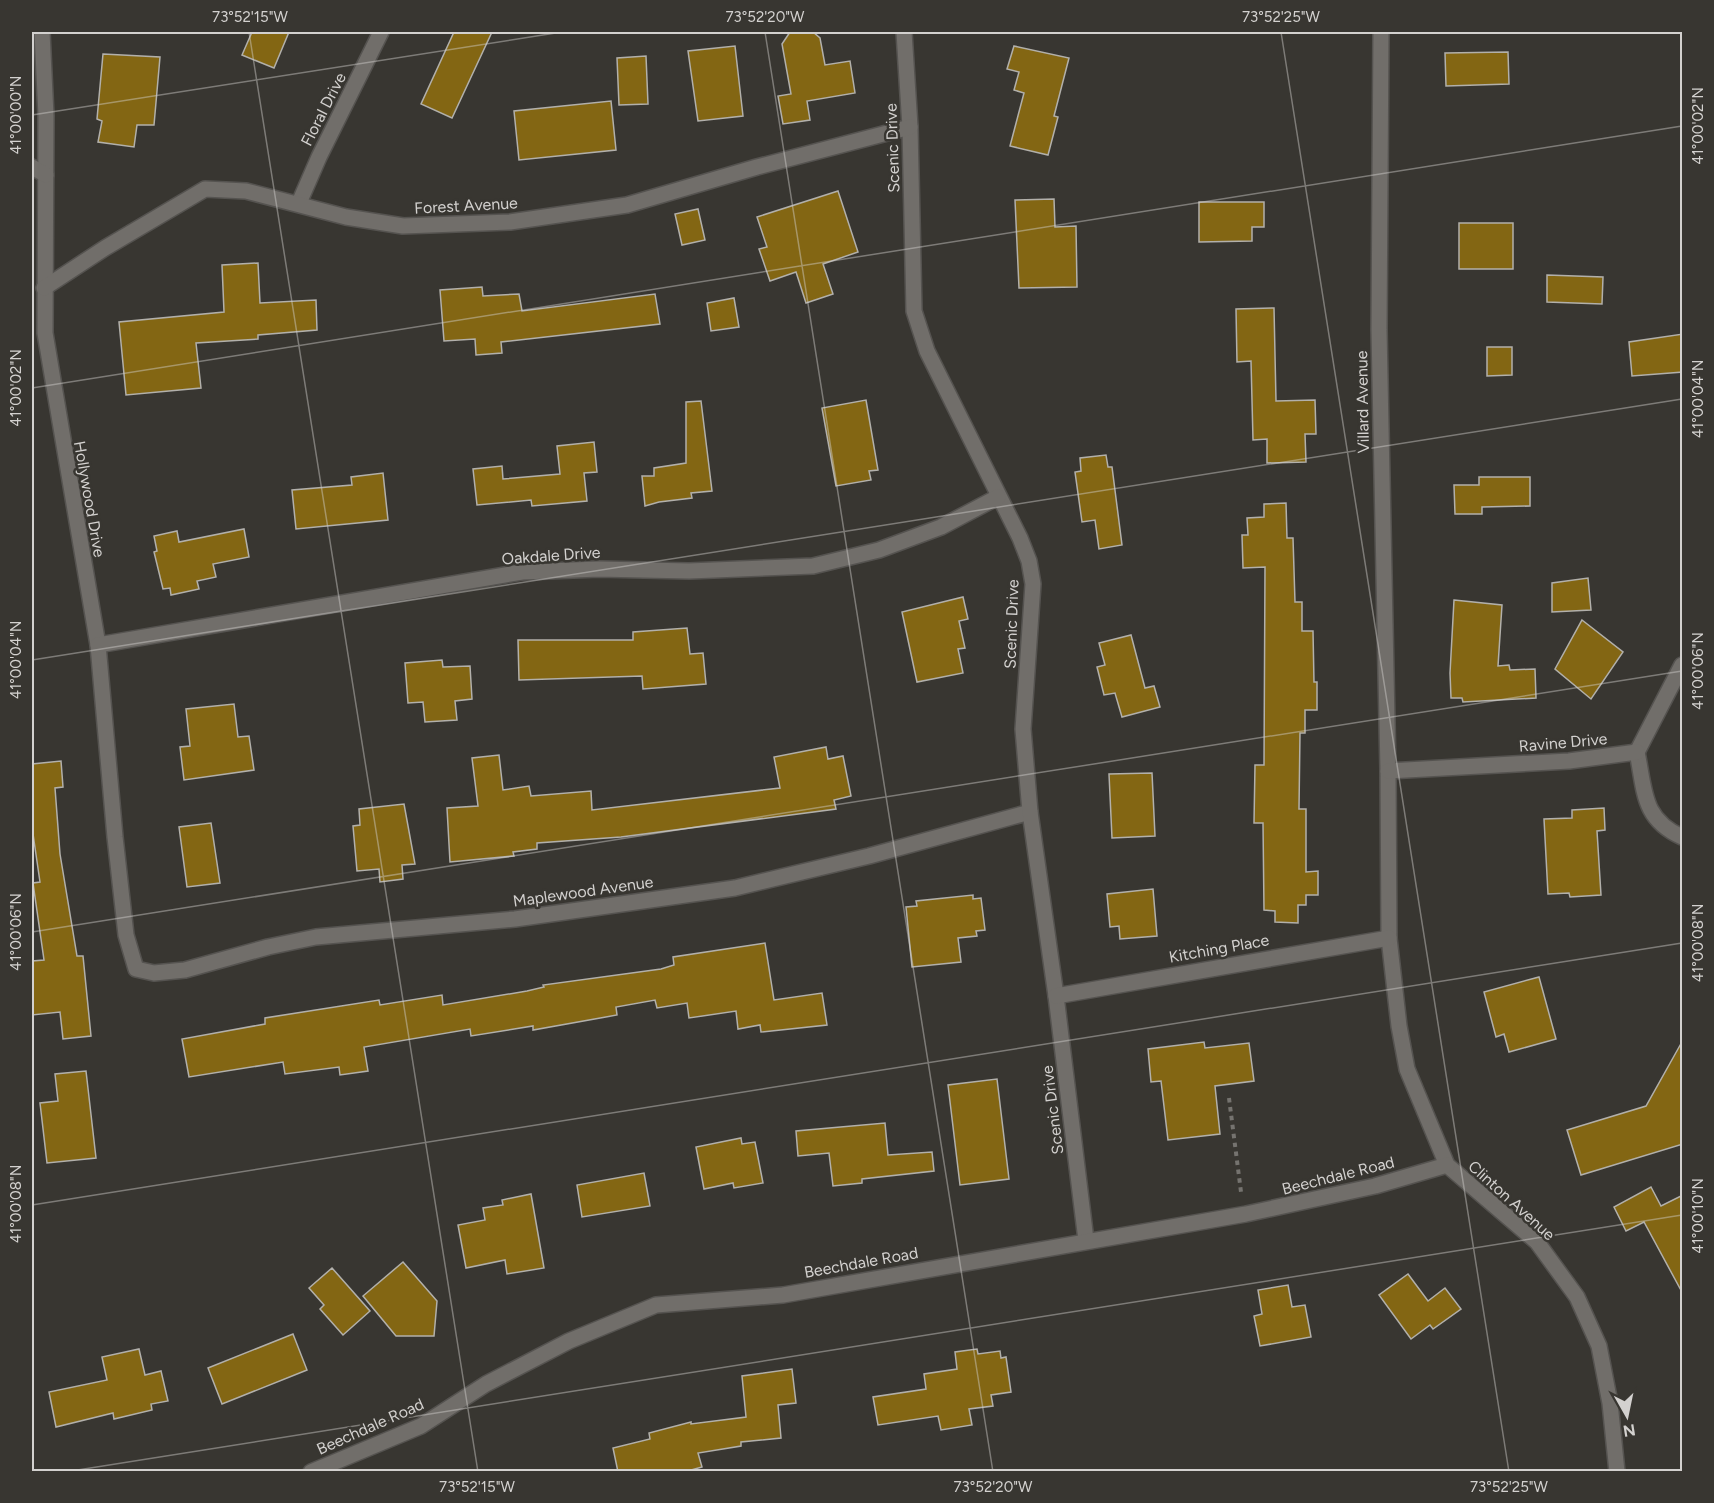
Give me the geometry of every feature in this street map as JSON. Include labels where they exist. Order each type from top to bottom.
[{"type":"street","name":"Hollywood Drive","points":[[42,32],[46,176],[45,333],[52,386],[98,645],[126,935],[136,969]]},
{"type":"street","name":"Floral Drive","points":[[299,204],[319,157],[381,32]]},
{"type":"street","name":"Scenic Drive","points":[[904,32],[910,127],[914,311],[927,351],[1020,538],[1029,561],[1033,584],[1023,729],[1030,812],[1056,996],[1086,1240]]},
{"type":"street","name":"Villard Avenue","points":[[1381,32],[1379,330],[1388,771]]},
{"type":"street","name":"Forest Avenue","points":[[44,288],[144,224],[205,189],[246,191],[345,217],[403,226],[510,222],[627,205],[757,167],[910,127]]},
{"type":"street","points":[[32,168],[46,176]]},
{"type":"street","name":"Oakdale Drive","points":[[98,645],[522,572],[599,569],[689,571],[813,566],[879,550],[941,527],[998,496]]},
{"type":"street","points":[[1683,665],[1637,752],[1649,807],[1663,828],[1683,837]]},
{"type":"street","name":"Ravine Drive","points":[[1388,771],[1569,761],[1637,752]]},
{"type":"street","name":"Clinton Avenue","points":[[1388,771],[1389,938],[1407,1069],[1448,1166],[1537,1242],[1577,1297],[1599,1346],[1610,1404],[1617,1472]]},
{"type":"street","name":"Maplewood Avenue","points":[[136,969],[154,973],[185,970],[268,946],[316,937],[515,919],[735,888],[869,856],[1030,812]]},
{"type":"street","name":"Kitching Place","points":[[1056,996],[1389,938]]},
{"type":"street","name":"Beechdale Road","points":[[311,1472],[421,1426],[486,1384],[548,1352],[656,1305],[783,1295],[1289,1206],[1448,1166]]},
{"type":"path","points":[[1229,1098],[1242,1193]]},
{"type":"building","points":[[252,32],[289,32],[274,68],[242,55]]},
{"type":"building","points":[[454,32],[492,32],[452,118],[421,104]]},
{"type":"building","points":[[790,32],[813,32],[820,38],[825,65],[850,61],[855,93],[807,101],[810,120],[783,124],[778,96],[791,94],[782,44]]},
{"type":"building","points":[[735,46],[743,116],[698,121],[688,51]]},
{"type":"building","points":[[1014,46],[1069,58],[1054,116],[1058,117],[1048,155],[1010,146],[1024,93],[1014,90],[1019,72],[1007,69]]},
{"type":"building","points":[[1508,52],[1509,84],[1446,86],[1445,53]]},
{"type":"building","points":[[103,54],[160,57],[154,125],[137,125],[134,147],[98,142],[102,121],[97,119]]},
{"type":"building","points":[[646,56],[648,104],[619,105],[617,58]]},
{"type":"building","points":[[611,101],[616,150],[519,160],[514,111]]},
{"type":"building","points":[[838,191],[858,252],[823,264],[833,294],[806,303],[796,272],[770,281],[759,249],[767,247],[757,217]]},
{"type":"building","points":[[1054,199],[1055,227],[1076,226],[1077,287],[1019,288],[1015,200]]},
{"type":"building","points":[[1199,202],[1264,202],[1264,227],[1252,227],[1252,241],[1199,242]]},
{"type":"building","points":[[698,209],[705,240],[682,245],[675,214]]},
{"type":"building","points":[[1459,223],[1513,223],[1513,269],[1459,269]]},
{"type":"building","points":[[258,263],[260,303],[316,300],[317,330],[258,335],[258,339],[196,343],[201,388],[126,395],[119,322],[224,312],[222,265]]},
{"type":"building","points":[[1547,275],[1603,277],[1602,304],[1547,302]]},
{"type":"building","points":[[482,287],[483,296],[519,294],[522,311],[655,294],[660,324],[501,342],[502,353],[476,355],[475,339],[444,341],[440,290]]},
{"type":"building","points":[[734,298],[739,327],[711,331],[707,303]]},
{"type":"building","points":[[1274,308],[1276,401],[1315,400],[1316,434],[1305,434],[1306,462],[1267,463],[1267,439],[1253,440],[1251,361],[1237,362],[1236,309]]},
{"type":"building","points":[[1683,334],[1683,372],[1632,376],[1629,342]]},
{"type":"building","points":[[1487,347],[1512,347],[1512,375],[1487,376]]},
{"type":"building","points":[[866,400],[878,470],[869,471],[871,480],[836,486],[822,408]]},
{"type":"building","points":[[701,401],[712,491],[691,493],[692,498],[645,506],[642,476],[654,476],[654,468],[686,463],[686,402]]},
{"type":"building","points":[[594,442],[597,472],[584,473],[587,501],[532,506],[531,500],[477,505],[473,469],[502,466],[503,479],[560,474],[557,446]]},
{"type":"building","points":[[1106,455],[1108,467],[1112,467],[1122,545],[1099,549],[1095,520],[1082,522],[1075,472],[1081,471],[1080,458]]},
{"type":"building","points":[[383,473],[388,520],[296,529],[292,490],[352,485],[351,477]]},
{"type":"building","points":[[1479,477],[1530,477],[1530,506],[1482,507],[1482,514],[1455,514],[1454,485],[1479,485]]},
{"type":"building","points":[[1286,503],[1287,538],[1293,538],[1295,602],[1302,602],[1302,631],[1313,631],[1314,682],[1317,682],[1317,710],[1305,710],[1305,733],[1300,733],[1299,809],[1306,809],[1306,872],[1318,871],[1318,895],[1306,895],[1306,905],[1298,905],[1298,923],[1275,922],[1275,911],[1264,910],[1263,823],[1254,823],[1255,765],[1264,765],[1265,567],[1243,568],[1242,535],[1248,535],[1247,518],[1264,517],[1264,504]]},
{"type":"building","points":[[244,529],[249,557],[213,564],[216,577],[197,581],[199,589],[171,595],[170,588],[163,589],[154,552],[157,551],[154,536],[177,531],[179,542]]},
{"type":"building","points":[[1588,578],[1591,610],[1552,612],[1552,583]]},
{"type":"building","points":[[963,597],[968,619],[959,621],[965,648],[958,649],[963,673],[917,682],[902,612]]},
{"type":"building","points":[[1454,600],[1502,605],[1498,666],[1509,665],[1510,670],[1535,669],[1536,698],[1463,702],[1462,698],[1451,698]]},
{"type":"building","points":[[1582,620],[1623,652],[1591,699],[1555,669]]},
{"type":"building","points":[[687,628],[690,654],[703,653],[706,684],[643,689],[642,676],[519,680],[518,640],[633,640],[633,632]]},
{"type":"building","points":[[1131,635],[1145,688],[1154,686],[1160,707],[1122,717],[1115,693],[1104,695],[1097,667],[1105,665],[1099,643]]},
{"type":"building","points":[[442,660],[443,667],[470,666],[472,699],[455,701],[457,720],[425,722],[423,702],[408,703],[405,663]]},
{"type":"building","points":[[234,704],[238,737],[249,736],[254,770],[184,780],[180,747],[190,746],[186,709]]},
{"type":"building","points":[[826,747],[828,759],[843,756],[851,796],[834,800],[836,809],[621,837],[537,843],[537,849],[513,852],[514,856],[450,862],[447,808],[478,806],[472,758],[499,755],[503,790],[529,786],[531,796],[591,791],[592,810],[780,788],[774,757]]},
{"type":"building","points":[[61,761],[63,787],[55,788],[60,854],[77,956],[83,956],[91,1036],[63,1039],[60,1012],[32,1015],[32,961],[44,960],[33,883],[40,882],[32,827],[32,764]]},
{"type":"building","points":[[1152,773],[1155,836],[1112,838],[1109,774]]},
{"type":"building","points":[[404,804],[415,864],[402,865],[403,879],[380,882],[379,869],[357,871],[353,826],[360,825],[359,809]]},
{"type":"building","points":[[1604,808],[1605,830],[1597,831],[1601,895],[1570,897],[1569,893],[1548,894],[1544,819],[1572,818],[1572,810]]},
{"type":"building","points":[[211,823],[220,883],[187,887],[179,827]]},
{"type":"building","points":[[1153,889],[1157,936],[1120,939],[1119,926],[1110,927],[1107,894]]},
{"type":"building","points":[[973,895],[973,899],[981,898],[985,930],[976,931],[977,936],[958,938],[961,962],[912,967],[906,907],[917,906],[916,901]]},
{"type":"building","points":[[765,943],[774,1000],[822,993],[827,1025],[761,1032],[760,1025],[738,1029],[736,1011],[689,1018],[687,1003],[657,1008],[655,1000],[616,1007],[617,1015],[533,1030],[533,1026],[471,1036],[470,1029],[364,1047],[368,1071],[340,1075],[339,1067],[285,1074],[283,1062],[189,1077],[182,1039],[265,1024],[265,1018],[379,1000],[380,1005],[442,995],[443,1005],[527,991],[544,987],[543,985],[661,969],[674,965],[673,957]]},
{"type":"building","points":[[1539,977],[1556,1039],[1509,1052],[1504,1034],[1496,1037],[1484,992]]},
{"type":"building","points":[[1683,1040],[1683,1144],[1581,1175],[1567,1130],[1646,1106]]},
{"type":"building","points":[[1204,1042],[1205,1048],[1249,1043],[1254,1081],[1215,1086],[1220,1134],[1168,1140],[1161,1081],[1151,1082],[1148,1049]]},
{"type":"building","points":[[86,1071],[96,1158],[47,1163],[40,1103],[58,1101],[55,1074]]},
{"type":"building","points":[[997,1079],[1009,1179],[960,1185],[948,1085]]},
{"type":"building","points":[[885,1123],[888,1155],[932,1152],[934,1171],[862,1179],[862,1183],[833,1186],[829,1153],[798,1156],[796,1131]]},
{"type":"building","points":[[741,1138],[742,1144],[755,1142],[763,1183],[734,1188],[733,1183],[704,1189],[696,1147]]},
{"type":"building","points":[[644,1173],[650,1206],[582,1217],[577,1185]]},
{"type":"building","points":[[1651,1187],[1661,1206],[1683,1195],[1683,1294],[1644,1222],[1626,1231],[1614,1207]]},
{"type":"building","points":[[531,1194],[544,1268],[507,1274],[505,1260],[466,1268],[458,1225],[485,1220],[483,1208],[503,1205],[502,1200]]},
{"type":"building","points":[[403,1262],[437,1301],[434,1336],[396,1336],[363,1296]]},
{"type":"building","points":[[332,1268],[370,1311],[343,1335],[320,1309],[324,1305],[309,1288]]},
{"type":"building","points":[[1408,1274],[1428,1301],[1445,1288],[1461,1309],[1433,1329],[1430,1325],[1411,1339],[1379,1295]]},
{"type":"building","points":[[1288,1285],[1292,1307],[1305,1305],[1311,1337],[1260,1346],[1254,1316],[1262,1314],[1258,1290]]},
{"type":"building","points":[[293,1334],[307,1370],[222,1404],[208,1368]]},
{"type":"building","points":[[139,1349],[145,1375],[161,1371],[168,1401],[151,1404],[152,1410],[114,1419],[113,1413],[56,1427],[49,1392],[107,1380],[102,1357]]},
{"type":"building","points":[[977,1349],[978,1354],[1000,1351],[1001,1358],[1006,1357],[1011,1392],[991,1395],[993,1406],[969,1409],[972,1425],[941,1430],[938,1416],[878,1425],[873,1397],[926,1389],[924,1374],[957,1369],[955,1352]]},
{"type":"building","points":[[792,1369],[796,1403],[778,1405],[781,1438],[741,1442],[741,1446],[698,1453],[702,1467],[684,1472],[618,1472],[613,1448],[650,1439],[649,1433],[691,1422],[691,1424],[746,1417],[742,1376]]}]
